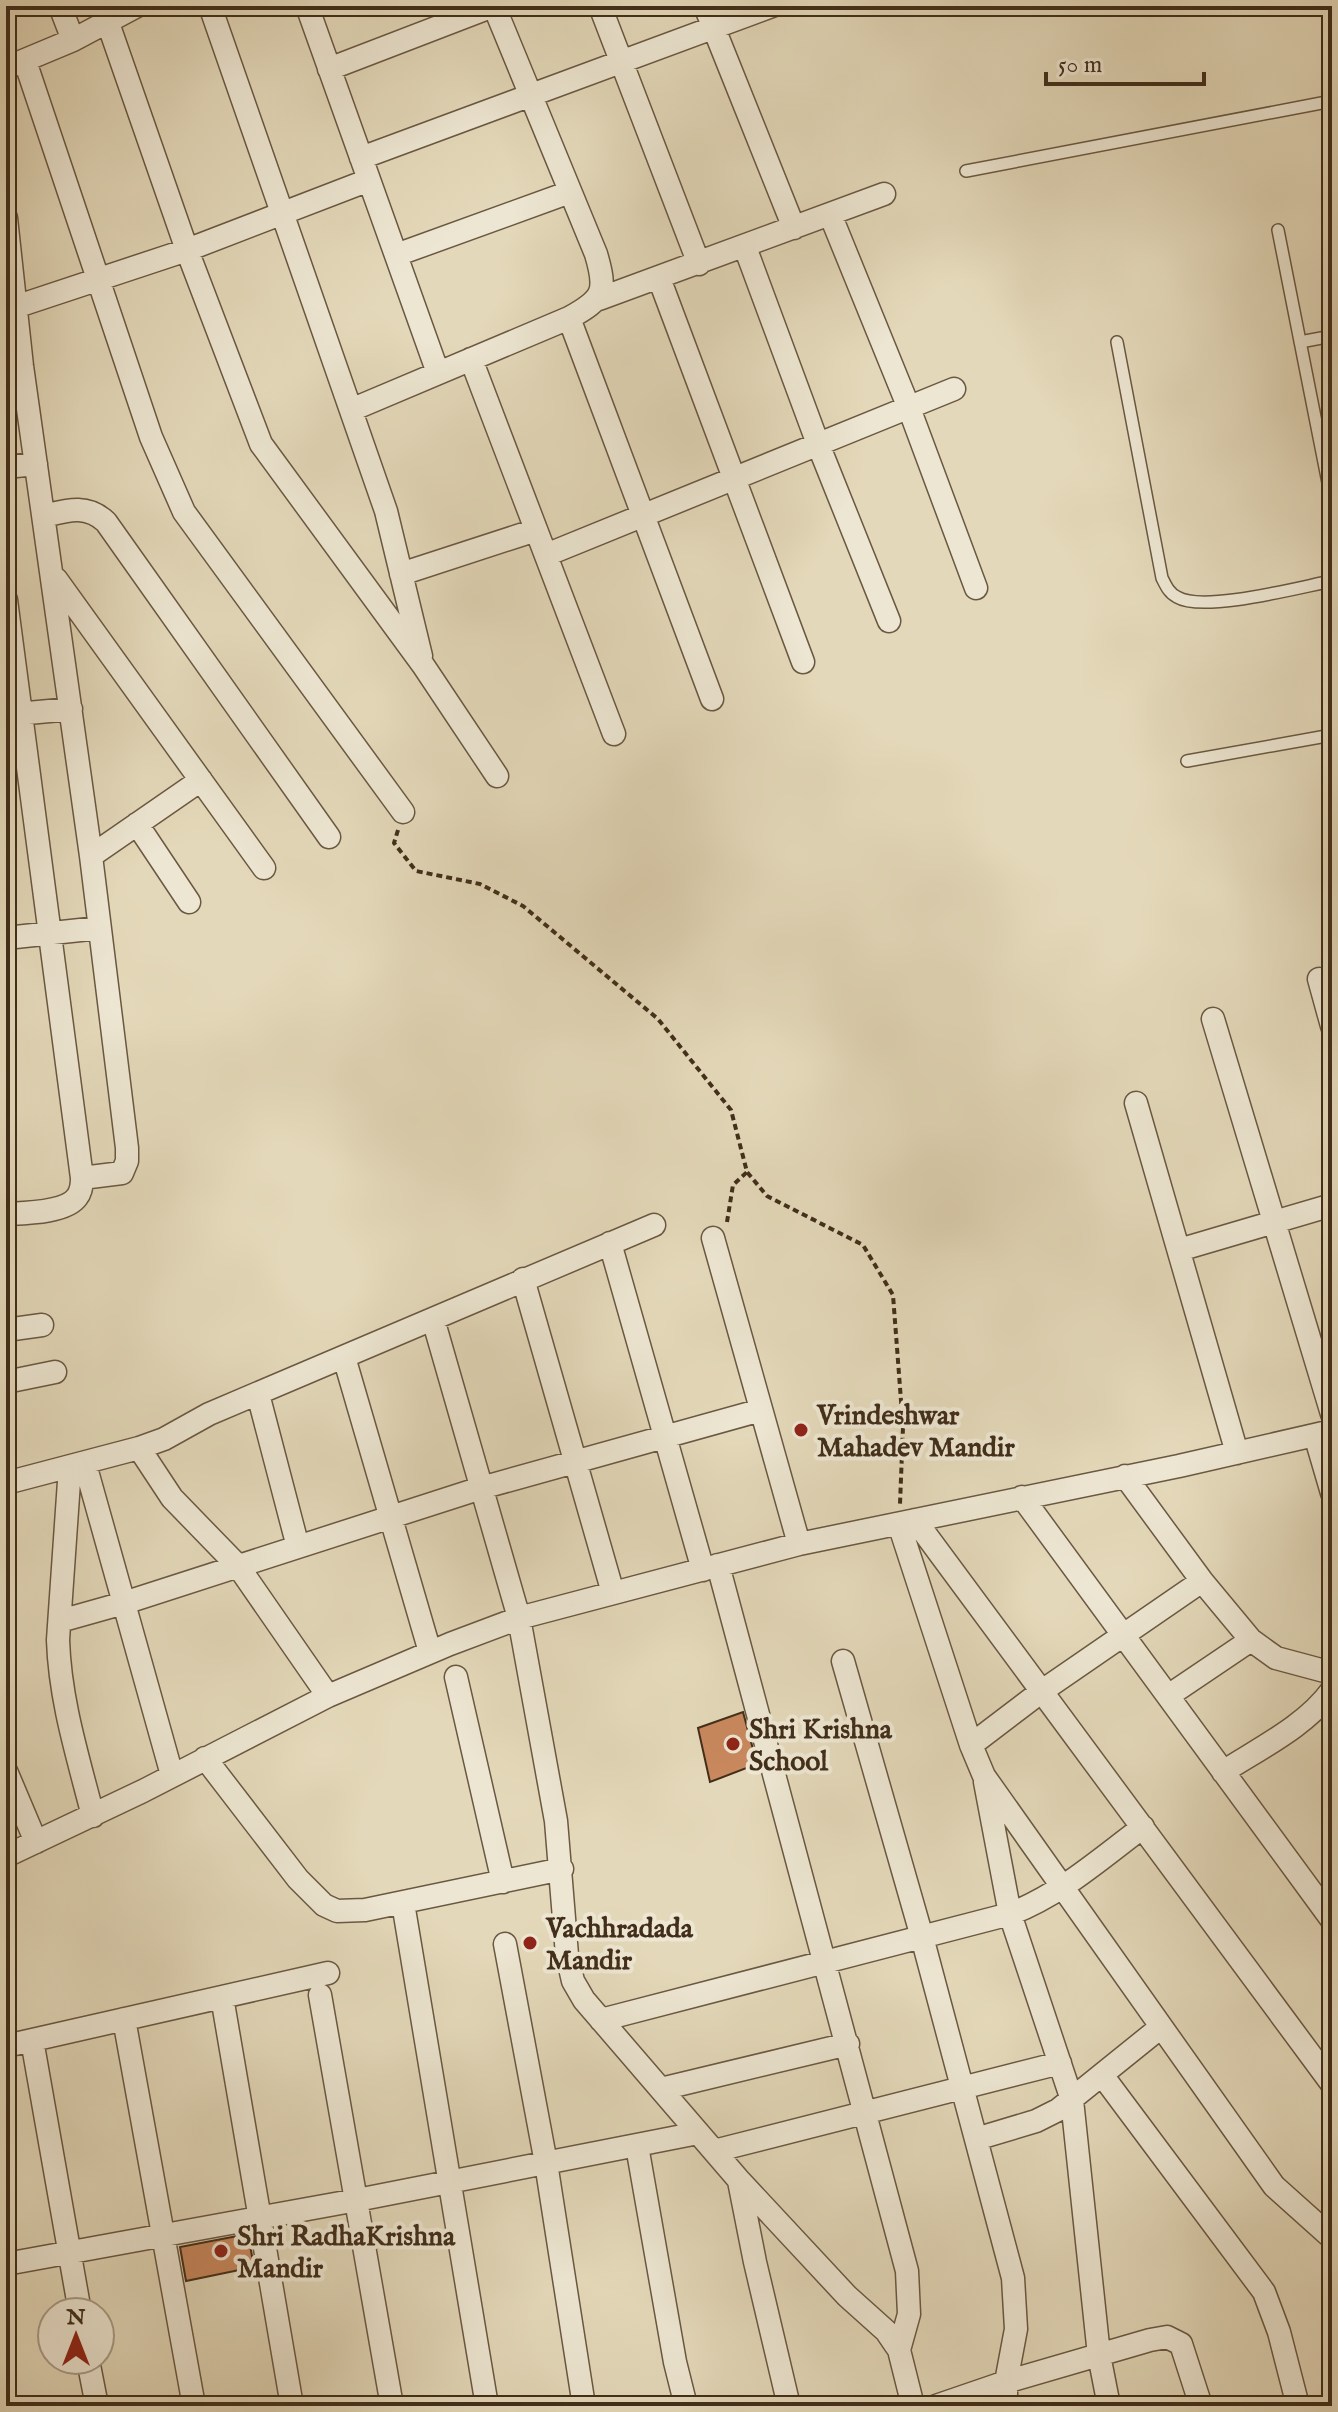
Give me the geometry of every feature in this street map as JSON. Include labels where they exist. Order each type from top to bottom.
[{"type":"street","points":[[60,6],[73,40]]},
{"type":"street","points":[[137,6],[73,40],[16,64],[99,281],[151,437],[184,512],[403,812]]},
{"type":"street","points":[[210,6],[386,511],[423,665]]},
{"type":"street","points":[[307,6],[438,373]]},
{"type":"street","points":[[329,69],[493,6],[596,254],[603,284],[599,299]]},
{"type":"street","points":[[600,6],[699,264]]},
{"type":"street","points":[[705,6],[794,228]]},
{"type":"street","points":[[361,158],[772,6]]},
{"type":"street","points":[[108,23],[187,250],[261,444],[423,665],[497,776]]},
{"type":"street","points":[[15,307],[187,250],[369,180]]},
{"type":"street","points":[[396,255],[570,192]]},
{"type":"street","points":[[351,410],[569,318],[599,299],[884,194]]},
{"type":"street","points":[[830,214],[909,408],[976,588]]},
{"type":"street","points":[[6,218],[15,307],[91,856],[127,1161],[122,1173],[82,1178]]},
{"type":"street","points":[[745,247],[818,444],[889,621]]},
{"type":"street","points":[[659,278],[803,662]]},
{"type":"street","points":[[569,318],[712,699]]},
{"type":"street","points":[[471,359],[614,734]]},
{"type":"street","points":[[546,555],[954,389]]},
{"type":"street","points":[[6,467],[36,464]]},
{"type":"street","points":[[44,516],[86,509],[106,522],[329,837]]},
{"type":"street","points":[[401,574],[536,530]]},
{"type":"street","points":[[53,575],[264,868]]},
{"type":"street","points":[[6,600],[14,714],[52,933],[82,1178],[78,1196],[73,1202],[43,1211],[6,1214]]},
{"type":"street","points":[[14,714],[71,709]]},
{"type":"street","points":[[91,856],[201,780]]},
{"type":"street","points":[[137,824],[189,902]]},
{"type":"street","points":[[6,938],[99,928]]},
{"type":"street","points":[[1319,979],[1332,1026]]},
{"type":"street","points":[[1213,1019],[1332,1414]]},
{"type":"street","points":[[1136,1103],[1237,1453]]},
{"type":"street","points":[[1179,1250],[1332,1205]]},
{"type":"street","points":[[6,1483],[78,1466],[164,1439],[209,1414],[654,1225]]},
{"type":"street","points":[[713,1238],[799,1544]]},
{"type":"street","points":[[610,1243],[666,1437],[711,1568],[826,1962],[866,2112],[907,2271],[909,2314],[899,2350]]},
{"type":"street","points":[[523,1279],[613,1593]]},
{"type":"street","points":[[433,1319],[519,1618],[556,1821],[567,1955],[573,1981],[601,2020],[738,2179],[847,2296],[886,2331],[899,2350],[913,2406]]},
{"type":"street","points":[[6,1330],[42,1325]]},
{"type":"street","points":[[344,1357],[430,1652]]},
{"type":"street","points":[[6,1382],[55,1372]]},
{"type":"street","points":[[258,1394],[298,1547]]},
{"type":"street","points":[[60,1621],[481,1488],[761,1410]]},
{"type":"street","points":[[6,1856],[93,1816],[328,1696],[519,1618],[799,1544],[1323,1433],[1332,1493]]},
{"type":"street","points":[[139,1448],[172,1498],[238,1566],[328,1696]]},
{"type":"street","points":[[78,1466],[124,1603],[172,1775]]},
{"type":"street","points":[[78,1466],[58,1640],[62,1694],[93,1816]]},
{"type":"street","points":[[1125,1476],[1202,1581],[1251,1640],[1276,1658],[1332,1673]]},
{"type":"street","points":[[1022,1497],[1332,1920]]},
{"type":"street","points":[[907,1522],[1042,1691],[1332,2084]]},
{"type":"street","points":[[907,1522],[971,1745],[984,1776],[1010,1914],[1072,2100],[1099,2355],[1109,2406]]},
{"type":"street","points":[[971,1745],[1042,1691],[1202,1581]]},
{"type":"street","points":[[1168,1696],[1251,1640]]},
{"type":"street","points":[[843,1661],[922,1937],[1013,2278],[1016,2329],[1006,2382],[1006,2406]]},
{"type":"street","points":[[456,1677],[503,1882]]},
{"type":"street","points":[[1223,1772],[1309,1715],[1332,1690]]},
{"type":"street","points":[[205,1758],[298,1879],[324,1905],[337,1911],[403,1903],[562,1869]]},
{"type":"street","points":[[6,1771],[36,1842]]},
{"type":"street","points":[[984,1776],[1274,2186],[1332,2238]]},
{"type":"street","points":[[601,2020],[1010,1914],[1063,1888],[1143,1827]]},
{"type":"street","points":[[403,1903],[487,2406]]},
{"type":"street","points":[[505,1944],[546,2163],[584,2406]]},
{"type":"street","points":[[6,2046],[328,1973]]},
{"type":"street","points":[[320,1995],[392,2406]]},
{"type":"street","points":[[222,1997],[292,2406]]},
{"type":"street","points":[[124,2019],[194,2406]]},
{"type":"street","points":[[976,2139],[1036,2121],[1072,2100],[1161,2027]]},
{"type":"street","points":[[32,2040],[77,2296]]},
{"type":"street","points":[[661,2089],[848,2044]]},
{"type":"street","points":[[714,2151],[1060,2063]]},
{"type":"street","points":[[1102,2075],[1264,2292],[1279,2332],[1298,2406]]},
{"type":"street","points":[[6,2264],[357,2200],[698,2133]]},
{"type":"street","points":[[637,2146],[675,2362],[686,2406]]},
{"type":"street","points":[[738,2179],[789,2406]]},
{"type":"street","points":[[936,2406],[1006,2382],[1167,2337],[1181,2344],[1201,2406]]},
{"type":"street","points":[[91,2376],[97,2406]]},
{"type":"lane","points":[[966,171],[1332,101]]},
{"type":"lane","points":[[1278,230],[1332,503]]},
{"type":"lane","points":[[1300,342],[1332,336]]},
{"type":"lane","points":[[1117,342],[1162,578],[1168,590],[1186,601],[1222,601],[1332,581]]},
{"type":"lane","points":[[1187,761],[1332,735]]},
{"type":"path","points":[[403,812],[394,843],[416,871],[480,884],[523,906],[658,1019],[731,1110],[747,1172],[767,1196],[863,1245],[893,1295],[907,1522]]},
{"type":"path","points":[[713,1238],[729,1220],[733,1185],[747,1172]]},
{"type":"building","name":"Shri Krishna School","points":[[743,1712],[757,1764],[710,1782],[698,1728]]},
{"type":"building","name":"Shri RadhaKrishna Mandir","points":[[248,2234],[254,2267],[186,2281],[180,2247]]},
{"type":"place","name":"Vrindeshwar Mahadev Mandir","points":[[801,1430]]},
{"type":"place","name":"Shri Krishna School","points":[[733,1744]]},
{"type":"place","name":"Vachhradada Mandir","points":[[530,1943]]},
{"type":"place","name":"Shri RadhaKrishna Mandir","points":[[221,2251]]}]
